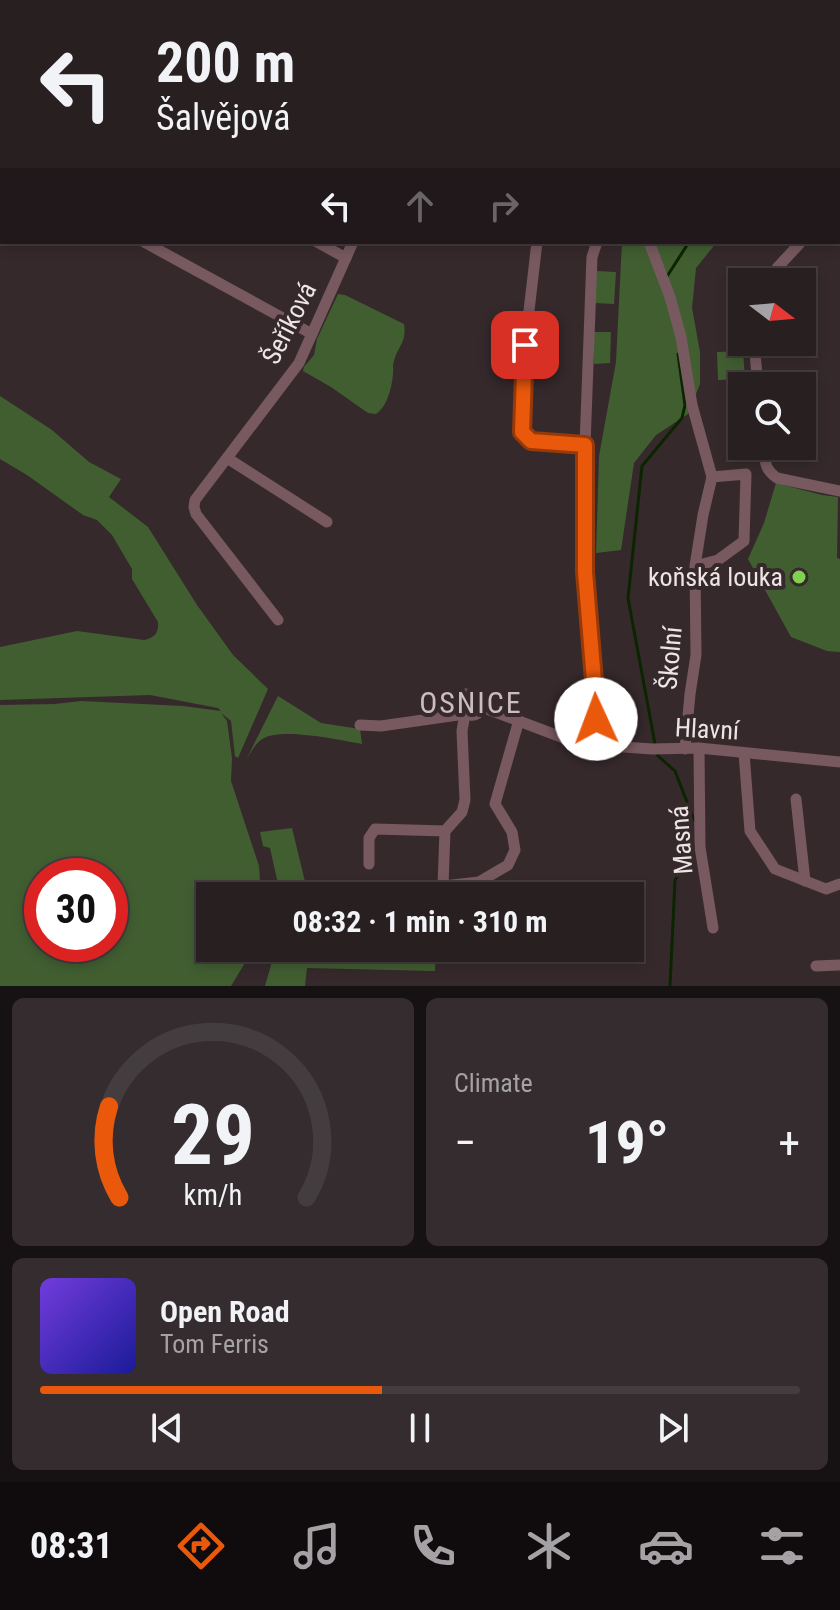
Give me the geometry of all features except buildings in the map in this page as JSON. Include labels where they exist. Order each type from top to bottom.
[{"type":"street","points":[[148,244],[312,334]]},
{"type":"street","points":[[321,244],[346,258]]},
{"type":"street","name":"Šeříková","points":[[278,620],[196,514],[195,500],[299,363],[352,244]]},
{"type":"street","points":[[537,244],[525,345],[522,432],[531,441],[585,445]]},
{"type":"street","points":[[596,244],[592,257],[585,445],[585,572],[596,745]]},
{"type":"street","name":"Školní","points":[[650,244],[681,337],[692,405],[712,477],[695,566],[696,655],[685,749]]},
{"type":"street","points":[[777,268],[799,244]]},
{"type":"street","points":[[227,458],[327,522]]},
{"type":"street","points":[[765,460],[769,472],[777,478],[840,491]]},
{"type":"street","points":[[695,566],[718,560],[744,541],[746,474],[712,477]]},
{"type":"street","points":[[360,725],[381,726],[465,714],[476,715],[482,707],[482,700],[477,695],[466,694],[460,704],[465,714],[462,731],[465,800],[462,812],[445,831],[443,886],[479,882],[508,865],[515,850],[512,832],[495,804],[519,720]]},
{"type":"street","name":"Hlavní","points":[[482,707],[569,740],[596,745],[699,748],[840,762]]},
{"type":"street","name":"Masná","points":[[699,748],[700,847],[713,928]]},
{"type":"street","points":[[744,753],[750,831],[775,869],[826,889],[840,884]]},
{"type":"street","points":[[796,799],[805,881]]},
{"type":"street","points":[[369,864],[369,838],[375,829],[445,831]]},
{"type":"street","points":[[816,966],[840,965]]},
{"type":"green space","points":[[622,244],[715,244],[696,268],[692,308],[700,352],[700,384],[688,414],[656,435],[634,463],[621,550],[596,553],[599,456],[616,362]]},
{"type":"green space","points":[[596,271],[616,272],[614,304],[595,303]]},
{"type":"green space","points":[[338,294],[404,324],[403,340],[393,363],[390,391],[376,414],[368,413],[303,371],[314,355],[317,339]]},
{"type":"green space","points":[[594,332],[611,332],[610,363],[594,364]]},
{"type":"green space","points":[[717,352],[743,356],[744,372],[728,372],[728,380],[718,380]]},
{"type":"green space","points":[[0,396],[52,430],[89,462],[121,479],[109,497],[148,527],[233,655],[268,689],[238,758],[235,756],[231,721],[221,713],[227,721],[232,758],[231,781],[259,866],[260,882],[196,882],[196,962],[246,962],[231,986],[0,986],[0,705],[81,701],[221,711],[150,695],[0,700],[0,647],[77,631],[144,640],[151,638],[158,629],[158,622],[132,579],[132,569],[112,535],[97,520],[83,515],[0,459]]},
{"type":"green space","name":"koňská louka","points":[[776,483],[838,497],[840,652],[827,651],[791,637],[748,559],[764,523]]},
{"type":"green space","points":[[278,696],[321,723],[360,729],[362,744],[312,736],[273,735],[259,742],[247,758]]},
{"type":"green space","points":[[292,828],[305,882],[278,882],[270,848],[263,846],[260,832]]},
{"type":"green space","points":[[271,962],[435,962],[435,971],[307,968],[305,986],[265,986]]},
{"type":"waterway","points":[[666,278],[688,244]]},
{"type":"waterway","points":[[655,744],[628,598],[642,466],[682,418],[685,405],[678,354]]},
{"type":"waterway","points":[[657,751],[658,756],[675,771],[694,820]]},
{"type":"waterway","points":[[670,986],[675,880],[690,858],[695,843]]},
{"type":"place","name":"koňská louka","points":[[799,577]]},
{"type":"district","name":"OSNICE","points":[[471,703]]},
{"type":"route","points":[[525,345],[522,432],[531,441],[585,445],[585,572],[596,719]]}]
